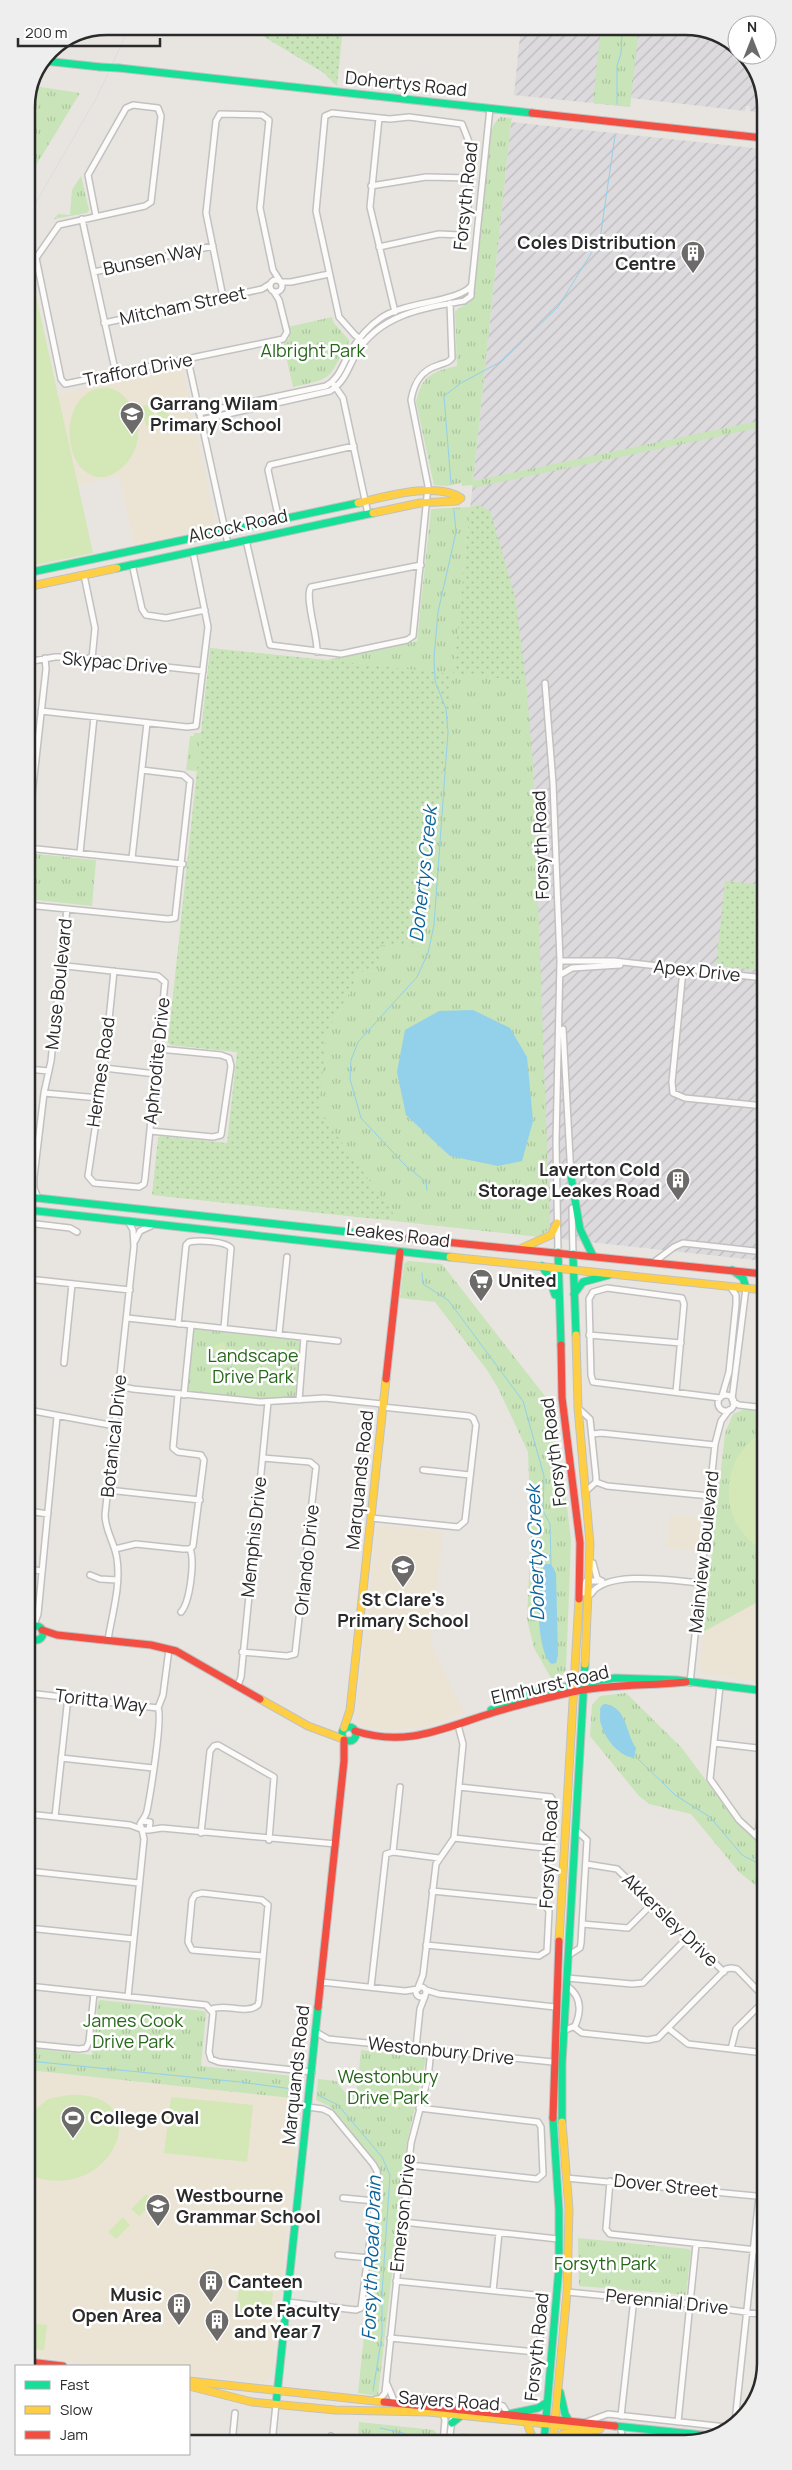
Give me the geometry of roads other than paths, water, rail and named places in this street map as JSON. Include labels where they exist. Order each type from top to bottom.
[{"type":"main road","name":"Dohertys Road","points":[[51,62],[757,137]]},
{"type":"main road","name":"Alcock Road","points":[[35,572],[407,492],[428,492],[456,498],[368,514],[35,585]]},
{"type":"main road","points":[[571,1176],[575,1204],[586,1244],[593,1256]]},
{"type":"main road","name":"Leakes Road","points":[[35,1198],[757,1273]]},
{"type":"main road","name":"Leakes Road","points":[[35,1211],[400,1252],[757,1289]]},
{"type":"main road","points":[[520,1249],[551,1235],[557,1223]]},
{"type":"main road","name":"Marquands Road","points":[[276,2404],[336,1846],[344,1762],[341,1734],[350,1710],[400,1252]]},
{"type":"main road","name":"Forsyth Road","points":[[544,2435],[558,2291],[553,2062],[577,1633],[580,1543],[562,1398],[558,1252]]},
{"type":"main road","name":"Forsyth Road","points":[[553,2435],[567,2292],[569,2209],[566,2178],[562,2064],[563,2031],[568,1978],[590,1596],[590,1544],[578,1408],[573,1254]]},
{"type":"main road","points":[[542,1266],[549,1277],[559,1311]]},
{"type":"main road","points":[[732,1270],[743,1278],[746,1288]]},
{"type":"main road","points":[[574,1295],[576,1288],[584,1282],[619,1274]]},
{"type":"main road","points":[[35,1631],[169,1649],[186,1656],[308,1726],[343,1739]]},
{"type":"main road","name":"Elmhurst Road","points":[[343,1739],[419,1737],[480,1717],[510,1700],[622,1678],[670,1679],[688,1683],[757,1690]]},
{"type":"main road","name":"Marquands Road","points":[[344,1762],[354,1739],[350,1710]]},
{"type":"main road","name":"Elmhurst Road","points":[[326,1732],[344,1729],[354,1730],[373,1737]]},
{"type":"main road","points":[[555,2007],[565,2008]]},
{"type":"main road","points":[[553,2062],[562,2064]]},
{"type":"main road","points":[[557,2178],[566,2178]]},
{"type":"main road","points":[[558,2291],[567,2292]]},
{"type":"main road","points":[[35,2363],[54,2365]]},
{"type":"main road","points":[[558,2377],[562,2406],[569,2421]]},
{"type":"main road","name":"Sayers Road","points":[[190,2382],[396,2403],[449,2417],[462,2415],[527,2423],[545,2422]]},
{"type":"main road","name":"Sayers Road","points":[[190,2386],[245,2401],[335,2410],[449,2417],[509,2414],[545,2422],[657,2435]]},
{"type":"main road","points":[[509,2414],[538,2408],[546,2404]]},
{"type":"main road","name":"Sayers Road","points":[[554,2423],[569,2421],[694,2434]]},
{"type":"main road","points":[[527,2423],[531,2435]]},
{"type":"main road","points":[[562,2435],[600,2429]]},
{"type":"street","name":"Trafford Drive","points":[[96,216],[88,175],[126,108],[130,105],[156,107],[161,114],[151,202],[145,206],[57,226],[36,259],[61,379],[65,384],[283,340],[287,332],[279,300]]},
{"type":"street","name":"Forsyth Road","points":[[472,286],[490,108]]},
{"type":"street","points":[[364,342],[340,320],[315,206],[324,119],[332,113],[379,118],[409,117],[462,124],[471,147],[466,229],[462,234],[439,234],[379,247]]},
{"type":"street","points":[[224,297],[206,207],[216,119],[223,114],[265,115],[270,123],[260,208],[273,270],[281,285],[279,300]]},
{"type":"street","points":[[379,118],[370,207],[397,317]]},
{"type":"street","points":[[371,186],[426,176],[470,178]]},
{"type":"street","points":[[82,219],[116,374]]},
{"type":"street","name":"Bunsen Way","points":[[94,272],[213,246]]},
{"type":"street","points":[[273,270],[271,283],[273,291],[279,300]]},
{"type":"street","points":[[273,291],[281,285],[329,274]]},
{"type":"street","points":[[271,283],[275,280],[281,285]]},
{"type":"street","name":"Mitcham Street","points":[[104,323],[262,289],[271,283]]},
{"type":"street","points":[[201,420],[334,385],[347,373],[364,342],[375,331],[397,317],[413,311],[464,301],[469,298],[472,286]]},
{"type":"street","points":[[334,385],[359,339],[382,317],[408,306],[464,293],[472,286]]},
{"type":"street","name":"Mitcham Street","points":[[262,289],[273,291]]},
{"type":"street","points":[[246,540],[268,643],[273,646],[341,654],[411,638],[414,633],[428,492],[411,400],[414,387],[421,374],[435,366],[450,361],[452,358],[450,304]]},
{"type":"street","points":[[188,360],[228,544]]},
{"type":"street","points":[[334,385],[343,398],[368,514]]},
{"type":"street","points":[[199,413],[276,400]]},
{"type":"street","points":[[279,520],[268,470],[270,465],[354,446]]},
{"type":"street","points":[[41,711],[196,726],[208,627],[193,552]]},
{"type":"street","points":[[132,564],[142,609],[146,615],[166,618],[205,610]]},
{"type":"street","points":[[317,652],[318,641],[308,595],[311,587],[411,565],[421,565]]},
{"type":"street","points":[[84,575],[95,628],[92,659]]},
{"type":"street","name":"Skypac Drive","points":[[35,660],[67,657],[203,671]]},
{"type":"street","points":[[35,770],[45,658]]},
{"type":"street","name":"Forsyth Road","points":[[545,683],[553,783],[573,1254]]},
{"type":"street","points":[[80,853],[94,717]]},
{"type":"street","points":[[132,858],[147,722]]},
{"type":"street","points":[[35,906],[172,919],[177,912],[190,781],[183,775],[142,770]]},
{"type":"street","points":[[35,849],[183,864]]},
{"type":"street","name":"Muse Boulevard","points":[[35,1169],[44,1093],[49,1071],[67,909]]},
{"type":"street","name":"Apex Drive","points":[[560,961],[614,962],[757,977]]},
{"type":"street","name":"Apex Drive","points":[[560,976],[572,968],[631,964]]},
{"type":"street","name":"Aphrodite Drive","points":[[61,966],[158,976],[165,980],[144,1182],[141,1186],[94,1183],[90,1180],[88,1173]]},
{"type":"street","points":[[684,970],[672,1082],[673,1094],[685,1098],[757,1105]]},
{"type":"street","name":"Hermes Road","points":[[88,1173],[104,1068],[114,971]]},
{"type":"street","name":"Forsyth Road","points":[[558,1252],[556,1142],[561,1006]]},
{"type":"street","points":[[150,1131],[213,1137],[222,1135],[230,1066],[229,1058],[221,1055],[159,1049]]},
{"type":"street","points":[[104,1068],[156,1074]]},
{"type":"street","points":[[35,1070],[49,1071]]},
{"type":"street","points":[[44,1093],[99,1098]]},
{"type":"street","name":"Muse Boulevard","points":[[35,1190],[38,1198]]},
{"type":"street","name":"Botanical Drive","points":[[110,1641],[117,1580],[115,1549],[105,1522],[134,1246],[133,1230],[128,1220]]},
{"type":"street","points":[[35,1224],[70,1228],[77,1232]]},
{"type":"street","points":[[134,1246],[138,1233],[156,1224]]},
{"type":"street","points":[[178,1324],[187,1244],[192,1241],[217,1243],[227,1244],[232,1250],[224,1328]]},
{"type":"street","points":[[654,1262],[674,1247],[683,1244],[757,1251]]},
{"type":"street","points":[[279,1334],[287,1257]]},
{"type":"street","points":[[35,1280],[130,1290]]},
{"type":"street","points":[[64,1363],[72,1284]]},
{"type":"street","points":[[719,1407],[729,1372],[736,1304],[735,1292],[730,1286]]},
{"type":"street","points":[[676,1392],[684,1304],[682,1298],[607,1288],[593,1292],[590,1295],[589,1335],[593,1382],[700,1396],[728,1396],[743,1406]]},
{"type":"street","points":[[733,1400],[746,1288]]},
{"type":"street","points":[[127,1318],[338,1341]]},
{"type":"street","points":[[181,1612],[188,1596],[192,1559],[190,1549],[194,1544],[203,1458],[201,1455],[178,1452],[173,1448],[191,1325]]},
{"type":"street","points":[[589,1335],[680,1343]]},
{"type":"street","points":[[299,1400],[304,1337]]},
{"type":"street","points":[[119,1388],[268,1402],[343,1399],[473,1418],[476,1425],[465,1521],[460,1527],[371,1518]]},
{"type":"street","points":[[700,1396],[719,1407],[730,1409],[743,1406],[757,1407]]},
{"type":"street","name":"Mainview Boulevard","points":[[721,1421],[730,1409],[733,1400]]},
{"type":"street","name":"Memphis Drive","points":[[236,1684],[240,1672],[268,1402]]},
{"type":"street","name":"Mainview Boulevard","points":[[688,1683],[701,1583],[715,1445],[721,1421],[719,1407]]},
{"type":"street","points":[[578,1408],[590,1419],[593,1434],[596,1482]]},
{"type":"street","points":[[35,1412],[59,1417],[116,1423]]},
{"type":"street","points":[[35,1627],[38,1614],[59,1417]]},
{"type":"street","points":[[593,1434],[601,1433],[715,1445]]},
{"type":"street","name":"Orlando Drive","points":[[242,1652],[287,1656],[295,1654],[308,1554],[316,1467],[310,1462],[263,1458]]},
{"type":"street","points":[[423,1470],[470,1475]]},
{"type":"street","points":[[585,1492],[596,1482]]},
{"type":"street","points":[[596,1482],[607,1486],[710,1496]]},
{"type":"street","points":[[108,1490],[200,1500]]},
{"type":"street","points":[[35,1512],[48,1514]]},
{"type":"street","points":[[115,1549],[136,1544],[190,1549]]},
{"type":"street","points":[[590,1544],[597,1578],[602,1581]]},
{"type":"street","points":[[35,1570],[42,1571]]},
{"type":"street","points":[[90,1575],[117,1580]]},
{"type":"street","points":[[590,1596],[595,1588],[633,1577],[701,1583]]},
{"type":"street","points":[[577,1633],[586,1581],[613,1582]]},
{"type":"street","points":[[158,1708],[163,1695],[169,1649]]},
{"type":"street","points":[[720,1686],[711,1782],[739,1820],[755,1835],[757,1832]]},
{"type":"street","name":"Toritta Way","points":[[35,1694],[158,1708],[160,1715],[144,1827],[128,1997]]},
{"type":"street","points":[[55,1817],[68,1697]]},
{"type":"street","points":[[420,2009],[417,1995],[423,1974],[432,1891],[439,1858],[454,1838],[463,1744],[458,1725]]},
{"type":"street","points":[[714,1743],[757,1748]]},
{"type":"street","points":[[202,1832],[210,1753],[214,1746],[223,1747],[274,1777],[269,1840]]},
{"type":"street","points":[[61,1758],[152,1768]]},
{"type":"street","points":[[393,1852],[400,1787]]},
{"type":"street","points":[[454,1838],[545,1848],[550,1847],[553,1842],[555,1804],[551,1797],[459,1787]]},
{"type":"street","name":"Toritta Way","points":[[147,1812],[150,1822]]},
{"type":"street","points":[[35,1815],[336,1846]]},
{"type":"street","points":[[144,1827],[150,1822],[162,1828]]},
{"type":"street","points":[[569,1955],[581,1946],[586,1864],[587,1840],[576,1830]]},
{"type":"street","points":[[372,1987],[384,1857],[386,1854],[393,1852],[439,1858]]},
{"type":"street","name":"Akkersley Drive","points":[[586,1864],[617,1869],[724,1972]]},
{"type":"street","points":[[35,1872],[140,1883]]},
{"type":"street","points":[[426,1945],[541,1956],[547,1951],[549,1912],[543,1902],[432,1891]]},
{"type":"street","points":[[212,2009],[220,2006],[250,2009],[256,2007],[263,1956],[268,1908],[267,1903],[262,1900],[202,1893],[195,1895],[192,1900],[188,1942],[192,1950],[263,1956]]},
{"type":"street","points":[[582,1924],[628,1928],[653,1903]]},
{"type":"street","points":[[35,1929],[134,1939]]},
{"type":"street","points":[[568,1978],[632,1984],[643,1983],[688,1937]]},
{"type":"street","points":[[574,2027],[582,2033],[648,2040],[658,2038],[724,1972],[731,1968],[737,1969],[757,1990]]},
{"type":"street","points":[[416,2048],[420,2009],[426,1990],[423,1974]]},
{"type":"street","points":[[321,1982],[404,1991],[425,1996],[439,1994]]},
{"type":"street","points":[[567,1986],[579,1999],[574,2027]]},
{"type":"street","points":[[35,1987],[206,2005],[212,2009]]},
{"type":"street","points":[[404,1991],[418,1988],[439,1994],[555,2007]]},
{"type":"street","points":[[35,2045],[86,2048],[89,2042],[94,1993]]},
{"type":"street","points":[[731,2049],[736,2029],[757,2007]]},
{"type":"street","points":[[212,2009],[209,2052],[211,2059],[219,2062],[312,2072]]},
{"type":"street","points":[[563,2031],[574,2027]]},
{"type":"street","points":[[668,2028],[683,2042],[757,2051]]},
{"type":"street","name":"Westonbury Drive","points":[[316,2032],[328,2039],[553,2062]]},
{"type":"street","points":[[314,2046],[328,2039]]},
{"type":"street","name":"Emerson Drive","points":[[371,2400],[383,2397],[412,2135],[428,2078],[431,2050]]},
{"type":"street","points":[[287,2302],[359,2309],[363,2305],[378,2177],[373,2164],[331,2113],[324,2109],[308,2107]]},
{"type":"street","points":[[409,2165],[537,2179],[544,2174],[539,2123],[534,2120],[419,2108]]},
{"type":"street","name":"Dover Street","points":[[566,2178],[757,2196]]},
{"type":"street","points":[[610,2181],[606,2229],[610,2234],[757,2250]]},
{"type":"street","points":[[343,2198],[375,2201]]},
{"type":"street","points":[[403,2222],[558,2239]]},
{"type":"street","points":[[736,2413],[757,2230]]},
{"type":"street","points":[[493,2291],[499,2233]]},
{"type":"street","points":[[678,2422],[696,2244]]},
{"type":"street","points":[[338,2255],[369,2258]]},
{"type":"street","points":[[390,2338],[536,2352],[539,2348],[542,2298],[536,2295],[396,2281]]},
{"type":"street","name":"Perennial Drive","points":[[567,2292],[690,2304],[757,2313]]},
{"type":"street","points":[[620,2416],[634,2298]]},
{"type":"street","name":"Emerson Drive","points":[[386,2379],[396,2403]]},
{"type":"street","name":"Sayers Road","points":[[396,2403],[409,2396],[511,2406]]},
{"type":"street","points":[[273,2435],[276,2404]]},
{"type":"street","name":"Sayers Road","points":[[503,2406],[509,2414]]},
{"type":"street","points":[[233,2435],[235,2413]]},
{"type":"street","name":"Sayers Road","points":[[584,2423],[604,2415],[718,2427]]},
{"type":"street","points":[[445,2435],[449,2417]]},
{"type":"street","points":[[449,2417],[449,2435]]},
{"type":"street","points":[[621,2431],[622,2435]]},
{"type":"water","points":[[473,1010],[510,1028],[527,1057],[533,1121],[522,1161],[498,1166],[450,1156],[406,1115],[397,1072],[405,1030],[439,1011]]},
{"type":"water","points":[[545,1564],[551,1564],[556,1573],[558,1655],[556,1663],[552,1664],[547,1658],[540,1632],[540,1584]]},
{"type":"water","points":[[604,1704],[617,1709],[621,1715],[636,1748],[634,1758],[628,1757],[613,1746],[603,1730],[600,1720],[600,1708]]},
{"type":"waterway","name":"Dohertys Creek","points":[[617,104],[617,66],[621,53],[622,35]]},
{"type":"waterway","name":"Dohertys Creek","points":[[451,484],[444,396],[461,383],[502,361],[558,307],[600,239],[615,136]]},
{"type":"waterway","name":"Dohertys Creek","points":[[427,1190],[426,1182],[405,1165],[361,1118],[350,1079],[351,1060],[358,1042],[417,977],[428,953],[434,925],[448,732],[446,709],[435,681],[434,658],[438,612],[456,532],[454,510]]},
{"type":"waterway","name":"Dohertys Creek","points":[[422,1273],[423,1284],[448,1300],[523,1401],[544,1476],[543,1511],[550,1524],[551,1564]]},
{"type":"waterway","name":"Dohertys Creek","points":[[635,1756],[675,1795],[710,1817],[742,1855],[757,1863]]},
{"type":"waterway","name":"Forsyth Road Drain","points":[[35,2062],[240,2082],[300,2090]]},
{"type":"waterway","name":"Forsyth Road Drain","points":[[318,2095],[338,2105],[382,2157],[390,2175],[382,2293],[382,2335],[373,2391]]},
{"type":"waterway","name":"Forsyth Road Drain","points":[[380,2428],[406,2435]]},
{"type":"railway","points":[[35,204],[97,97],[126,35]]},
{"type":"place","name":"Coles Distribution Centre","points":[[693,274]]},
{"type":"place","name":"Garrang Wilam Primary School","points":[[132,435]]},
{"type":"place","name":"Laverton Cold Storage Leakes Road","points":[[678,1201]]},
{"type":"place","name":"United","points":[[481,1302]]},
{"type":"place","name":"St Clare's Primary School","points":[[403,1588]]},
{"type":"place","name":"College Oval","points":[[73,2139]]},
{"type":"place","name":"Westbourne Grammar School","points":[[158,2227]]},
{"type":"place","name":"Canteen","points":[[211,2303]]},
{"type":"place","name":"Music Open Area","points":[[179,2326]]},
{"type":"place","name":"Lote Faculty and Year 7","points":[[217,2342]]},
{"type":"park label","name":"Albright Park","points":[[313,351]]},
{"type":"park label","name":"Landscape Drive Park","points":[[253,1366]]},
{"type":"park label","name":"James Cook Drive Park","points":[[133,2031]]},
{"type":"park label","name":"Westonbury Drive Park","points":[[388,2087]]},
{"type":"park label","name":"Forsyth Park","points":[[605,2264]]}]
